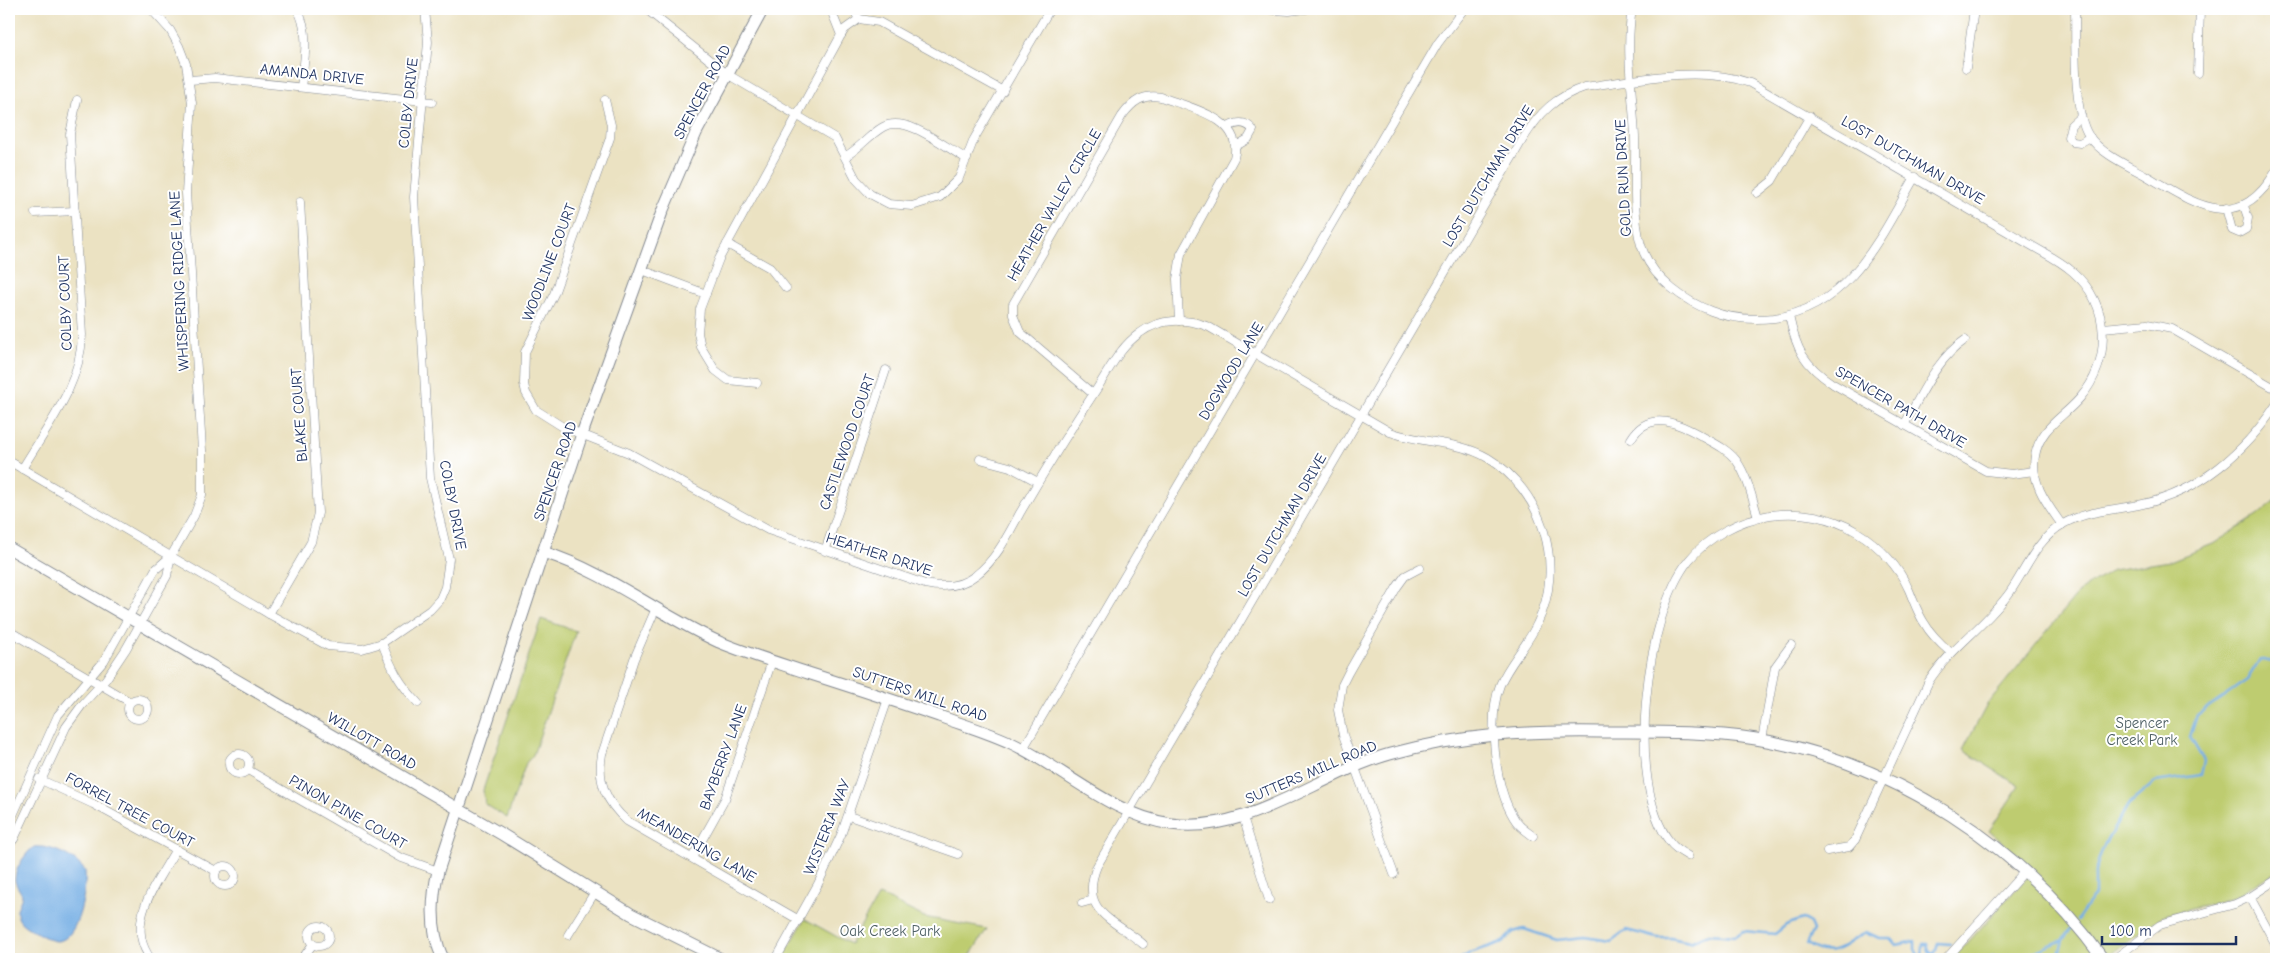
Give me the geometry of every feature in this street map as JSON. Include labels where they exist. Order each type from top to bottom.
[{"type":"main road","name":"SPENCER ROAD","points":[[443,959],[436,942],[432,916],[438,871],[582,434],[685,156],[763,9]]},
{"type":"main road","name":"WILLOTT ROAD","points":[[9,548],[458,808],[631,914],[721,959]]},
{"type":"main road","name":"SUTTERS MILL ROAD","points":[[543,552],[573,562],[721,643],[993,735],[1023,749],[1105,799],[1158,821],[1181,825],[1222,822],[1243,817],[1355,766],[1414,748],[1494,733],[1691,733],[1762,740],[1819,755],[1884,780],[1936,806],[1958,820],[2025,871],[2063,908],[2103,959]]},
{"type":"street","name":"WHISPERING RIDGE LANE","points":[[9,824],[58,715],[104,662],[155,570],[170,556],[194,516],[202,495],[204,473],[186,193],[192,103],[190,80],[179,46],[170,30],[151,9]]},
{"type":"street","points":[[297,9],[302,16],[306,44],[301,87]]},
{"type":"street","name":"COLBY DRIVE","points":[[9,461],[269,614],[328,646],[362,649],[382,643],[430,610],[440,599],[449,575],[449,559],[430,478],[414,197],[421,99],[428,42],[425,9]]},
{"type":"street","points":[[646,9],[727,74],[835,138],[862,187],[879,199],[900,206],[920,205],[940,197],[960,178],[974,139],[1050,9]]},
{"type":"street","points":[[836,9],[833,15],[841,35]]},
{"type":"street","points":[[852,9],[859,20]]},
{"type":"street","points":[[1262,9],[1289,11],[1306,9]]},
{"type":"street","name":"GOLD RUN DRIVE","points":[[1632,9],[1629,27],[1637,230],[1644,254],[1651,266],[1680,294],[1717,313],[1749,319],[1789,316],[1832,296],[1859,270],[1915,177]]},
{"type":"street","points":[[1966,68],[1974,9]]},
{"type":"street","points":[[2075,9],[2081,116],[2090,137],[2121,162],[2191,201],[2203,206],[2226,208],[2244,206],[2263,191],[2276,171]]},
{"type":"street","points":[[2198,74],[2200,9]]},
{"type":"street","name":"DOGWOOD LANE","points":[[1023,749],[1459,10]]},
{"type":"street","points":[[757,383],[728,380],[719,374],[701,346],[698,333],[699,315],[727,244],[796,115],[845,29],[859,20],[879,22],[1002,91]]},
{"type":"street","name":"LOST DUTCHMAN DRIVE","points":[[1093,900],[1091,889],[1097,866],[1535,121],[1545,108],[1571,92],[1585,88],[1690,74],[1723,75],[1750,83],[1915,177],[2073,272],[2091,292],[2097,304],[2103,328],[2102,357],[2093,380],[2079,400],[2046,428],[2037,447],[2034,471],[2040,492],[2062,525]]},
{"type":"street","name":"AMANDA DRIVE","points":[[190,80],[215,78],[421,99],[432,102]]},
{"type":"street","name":"HEATHER VALLEY CIRCLE","points":[[1093,394],[1020,332],[1013,315],[1013,304],[1122,116],[1137,99],[1152,95],[1220,121],[1228,127],[1243,123],[1249,125],[1253,130],[1248,139],[1236,146],[1234,158],[1181,254],[1177,279],[1179,321]]},
{"type":"street","name":"COLBY COURT","points":[[22,469],[63,400],[80,362],[82,335],[70,134],[78,100]]},
{"type":"street","name":"WOODLINE COURT","points":[[582,434],[554,423],[536,410],[526,393],[523,362],[525,352],[554,294],[610,138],[611,125],[605,100]]},
{"type":"street","points":[[1757,193],[1772,181],[1810,116]]},
{"type":"street","points":[[2081,116],[2071,125],[2068,137],[2073,142],[2080,143],[2090,137]]},
{"type":"street","points":[[846,156],[883,127],[899,124],[913,128],[967,159]]},
{"type":"street","points":[[1228,127],[1236,146]]},
{"type":"street","name":"BLAKE COURT","points":[[269,614],[311,542],[318,513],[300,202]]},
{"type":"street","points":[[2226,208],[2232,230],[2239,233],[2246,229],[2248,218],[2244,206]]},
{"type":"street","points":[[35,213],[75,211]]},
{"type":"street","points":[[727,244],[770,268],[786,288]]},
{"type":"street","points":[[642,270],[706,294]]},
{"type":"street","name":"SPENCER PATH DRIVE","points":[[1789,316],[1796,346],[1812,369],[1833,384],[1986,471],[2012,474],[2034,471]]},
{"type":"street","name":"HEATHER DRIVE","points":[[582,434],[629,454],[749,521],[825,550],[925,584],[951,586],[974,576],[988,563],[1005,540],[1038,482],[1093,394],[1124,348],[1134,337],[1153,325],[1179,321],[1190,321],[1209,327],[1362,416],[1403,436],[1460,445],[1488,458],[1514,478],[1541,520],[1549,566],[1546,599],[1538,623],[1500,686],[1494,713],[1494,733],[1500,777],[1510,810],[1514,820],[1533,836]]},
{"type":"street","points":[[2103,328],[2147,324],[2172,329],[2276,389]]},
{"type":"street","points":[[1904,425],[1943,358],[1952,348],[1965,340]]},
{"type":"street","name":"CASTLEWOOD COURT","points":[[825,550],[886,370]]},
{"type":"street","points":[[1827,851],[1839,851],[1850,847],[1855,840],[1929,681],[1950,652],[1983,624],[1999,607],[2040,544],[2062,525],[2100,510],[2160,500],[2190,487],[2228,460],[2263,424],[2276,405]]},
{"type":"street","points":[[1632,439],[1641,426],[1664,420],[1675,422],[1714,443],[1734,458],[1742,468],[1758,517]]},
{"type":"street","points":[[980,459],[1010,467],[1038,482]]},
{"type":"street","points":[[1688,856],[1669,842],[1661,825],[1648,778],[1644,732],[1645,700],[1660,621],[1669,591],[1689,560],[1700,549],[1726,530],[1758,517],[1789,513],[1808,515],[1843,524],[1864,536],[1882,551],[1897,569],[1926,627],[1950,652]]},
{"type":"street","name":"WHISPERING RIDGE LANE","points":[[9,845],[14,839],[66,727],[82,705],[102,685],[140,624],[167,576],[170,556]]},
{"type":"street","points":[[1394,874],[1340,722],[1338,700],[1342,685],[1401,582],[1412,570],[1420,568]]},
{"type":"street","name":"MEANDERING LANE","points":[[656,608],[634,659],[608,734],[600,767],[600,780],[610,802],[627,821],[799,920]]},
{"type":"street","points":[[9,631],[130,702]]},
{"type":"street","points":[[382,643],[392,669],[402,686],[418,703]]},
{"type":"street","points":[[1762,740],[1775,667],[1791,645]]},
{"type":"street","name":"BAYBERRY LANE","points":[[692,858],[725,799],[772,661]]},
{"type":"street","name":"WISTERIA WAY","points":[[776,959],[799,920],[832,856],[849,816],[888,699]]},
{"type":"street","name":"PINON PINE COURT","points":[[248,770],[399,857],[438,871]]},
{"type":"street","name":"FORREL TREE COURT","points":[[31,775],[93,804],[216,872]]},
{"type":"street","points":[[849,816],[958,854]]},
{"type":"street","points":[[1243,817],[1268,900]]},
{"type":"street","points":[[151,959],[146,953],[140,935],[142,912],[176,849]]},
{"type":"street","points":[[1946,959],[2025,871]]},
{"type":"street","points":[[2114,959],[2160,925],[2178,918],[2217,910],[2250,897],[2276,880]]},
{"type":"street","points":[[568,935],[595,892]]},
{"type":"street","points":[[2250,897],[2276,945]]},
{"type":"street","points":[[1082,903],[1093,900],[1108,919],[1144,944]]},
{"type":"street","points":[[302,959],[313,944]]},
{"type":"green space","name":"Spencer Creek Park","points":[[2276,500],[2276,872],[2233,898],[2164,915],[2103,959],[1953,959],[2034,869],[1989,831],[2019,786],[1963,750],[1988,703],[2080,591],[2113,570],[2170,561],[2213,544],[2257,516]]},
{"type":"green space","points":[[541,619],[576,631],[533,755],[526,763],[507,818],[485,804],[483,790]]},
{"type":"green space","name":"Oak Creek Park","points":[[879,895],[924,917],[987,929],[968,959],[782,959],[805,919],[850,944]]},
{"type":"water","points":[[34,847],[47,848],[62,853],[75,861],[85,871],[85,889],[80,912],[71,932],[65,939],[54,941],[48,939],[25,926],[19,920],[17,909],[22,895],[16,885],[16,872],[24,857]]},
{"type":"waterway","points":[[2077,920],[2095,894],[2095,871],[2103,847],[2128,805],[2155,782],[2201,775],[2204,761],[2190,737],[2197,715],[2247,680],[2260,659],[2276,663]]},
{"type":"waterway","points":[[1460,959],[1470,953],[1503,942],[1513,932],[1524,929],[1557,940],[1585,937],[1611,941],[1626,930],[1658,938],[1671,938],[1690,942],[1709,934],[1736,936],[1743,931],[1775,934],[1786,925],[1803,919],[1810,923],[1813,930],[1806,944],[1824,951],[1831,951],[1845,946],[1866,932],[1879,938],[1890,938],[1896,945],[1915,941],[1915,949],[1919,957],[1922,957],[1923,944],[1927,944],[1929,951],[1934,955],[1938,943],[1950,944]]},
{"type":"waterway","points":[[2058,959],[2063,940],[2072,926]]},
{"type":"waterway","points":[[2024,959],[2038,950],[2063,940]]},
{"type":"waterway","points":[[1992,957],[2008,959]]}]
